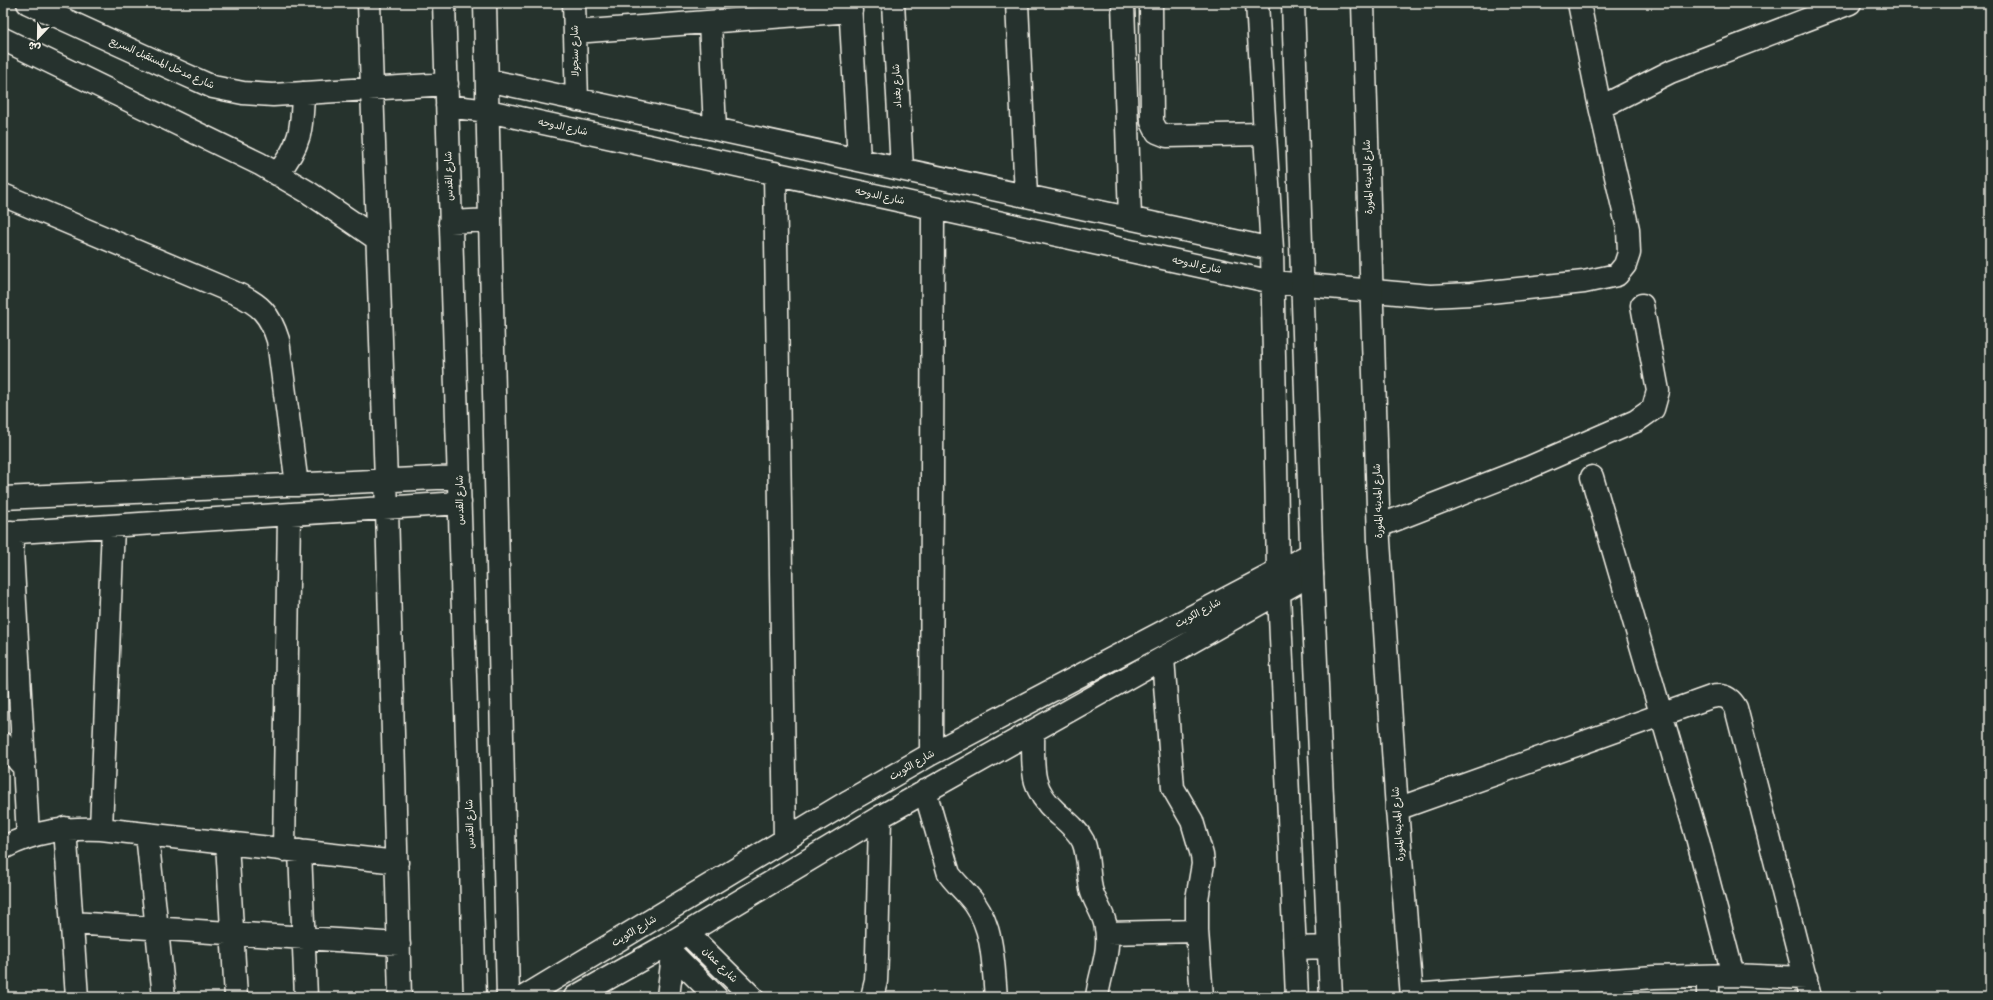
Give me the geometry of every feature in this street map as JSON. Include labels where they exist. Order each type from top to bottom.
[{"type":"street","name":"شارع مدخل المستقبل السريع","points":[[28,3],[213,87],[243,93],[273,95],[447,84]]},
{"type":"street","points":[[369,3],[387,509],[400,997]]},
{"type":"street","name":"شارع القدس","points":[[444,3],[475,997]]},
{"type":"street","points":[[485,3],[508,997]]},
{"type":"street","name":"شارع سنجولا","points":[[574,3],[577,100]]},
{"type":"street","name":"شارع بغداد","points":[[893,3],[902,169]]},
{"type":"street","points":[[1017,3],[1026,196]]},
{"type":"street","points":[[1123,3],[1130,218]]},
{"type":"street","points":[[1151,3],[1152,122],[1157,132],[1167,136],[1264,134]]},
{"type":"street","points":[[1257,3],[1272,249],[1278,571],[1297,997]]},
{"type":"street","points":[[1293,3],[1304,285],[1311,564],[1331,997]]},
{"type":"street","name":"شارع المدينه المنورة","points":[[1363,3],[1378,526],[1397,809],[1412,996]]},
{"type":"street","points":[[1579,3],[1600,106],[1670,72],[1850,3]]},
{"type":"street","points":[[575,32],[710,22],[850,7],[852,158],[842,188]]},
{"type":"street","points":[[710,22],[716,129]]},
{"type":"street","points":[[3,39],[226,146],[277,174],[377,239]]},
{"type":"street","points":[[487,80],[1272,249]]},
{"type":"street","points":[[277,174],[296,148],[301,132],[303,93]]},
{"type":"street","name":"شارع الدوحه","points":[[447,106],[488,110],[1273,282],[1430,296],[1471,294],[1584,282],[1617,275],[1625,265],[1630,253],[1628,229],[1600,106]]},
{"type":"street","points":[[775,173],[785,840]]},
{"type":"street","points":[[3,195],[249,299],[264,310],[273,324],[278,340],[297,485]]},
{"type":"street","points":[[931,754],[933,208]]},
{"type":"street","points":[[450,222],[490,220]]},
{"type":"street","points":[[1378,526],[1528,468],[1636,421],[1653,409],[1658,391],[1642,305]]},
{"type":"street","points":[[6,496],[297,485],[459,477]]},
{"type":"street","points":[[1592,477],[1697,837],[1733,975]]},
{"type":"street","points":[[28,836],[7,532],[387,509],[460,503]]},
{"type":"street","points":[[289,515],[292,850],[303,938],[306,997]]},
{"type":"street","points":[[101,829],[113,526]]},
{"type":"street","points":[[576,997],[669,951],[687,933],[872,821],[1279,593],[1311,564]]},
{"type":"street","name":"شارع الكويت","points":[[524,997],[849,801],[931,754],[1278,571],[1311,564]]},
{"type":"street","points":[[1162,658],[1173,788],[1192,821],[1202,855],[1203,864],[1198,887],[1197,931],[1202,997]]},
{"type":"street","points":[[1397,809],[1718,695],[1726,697],[1732,701],[1736,708],[1808,987],[1733,975],[1600,980],[1412,996]]},
{"type":"street","points":[[1033,731],[1035,781],[1038,789],[1046,801],[1077,832],[1083,842],[1092,890],[1102,913],[1107,933],[1106,963],[1097,997]]},
{"type":"street","points":[[3,744],[24,767]]},
{"type":"street","points":[[925,791],[950,874],[956,884],[975,904],[989,932],[996,997]]},
{"type":"street","points":[[849,801],[872,821],[877,956],[876,981],[872,997]]},
{"type":"street","points":[[3,848],[28,836],[65,828],[101,829],[397,862]]},
{"type":"street","points":[[65,828],[77,997]]},
{"type":"street","points":[[147,834],[164,997]]},
{"type":"street","points":[[227,843],[236,997]]},
{"type":"street","points":[[72,923],[399,944]]},
{"type":"street","points":[[1107,933],[1197,931]]},
{"type":"street","name":"شارع عمان","points":[[687,933],[752,997]]},
{"type":"street","points":[[1295,948],[1329,947]]},
{"type":"street","points":[[668,997],[669,951]]},
{"type":"street","points":[[669,951],[716,997]]},
{"type":"street","points":[[1708,976],[1708,997]]}]
